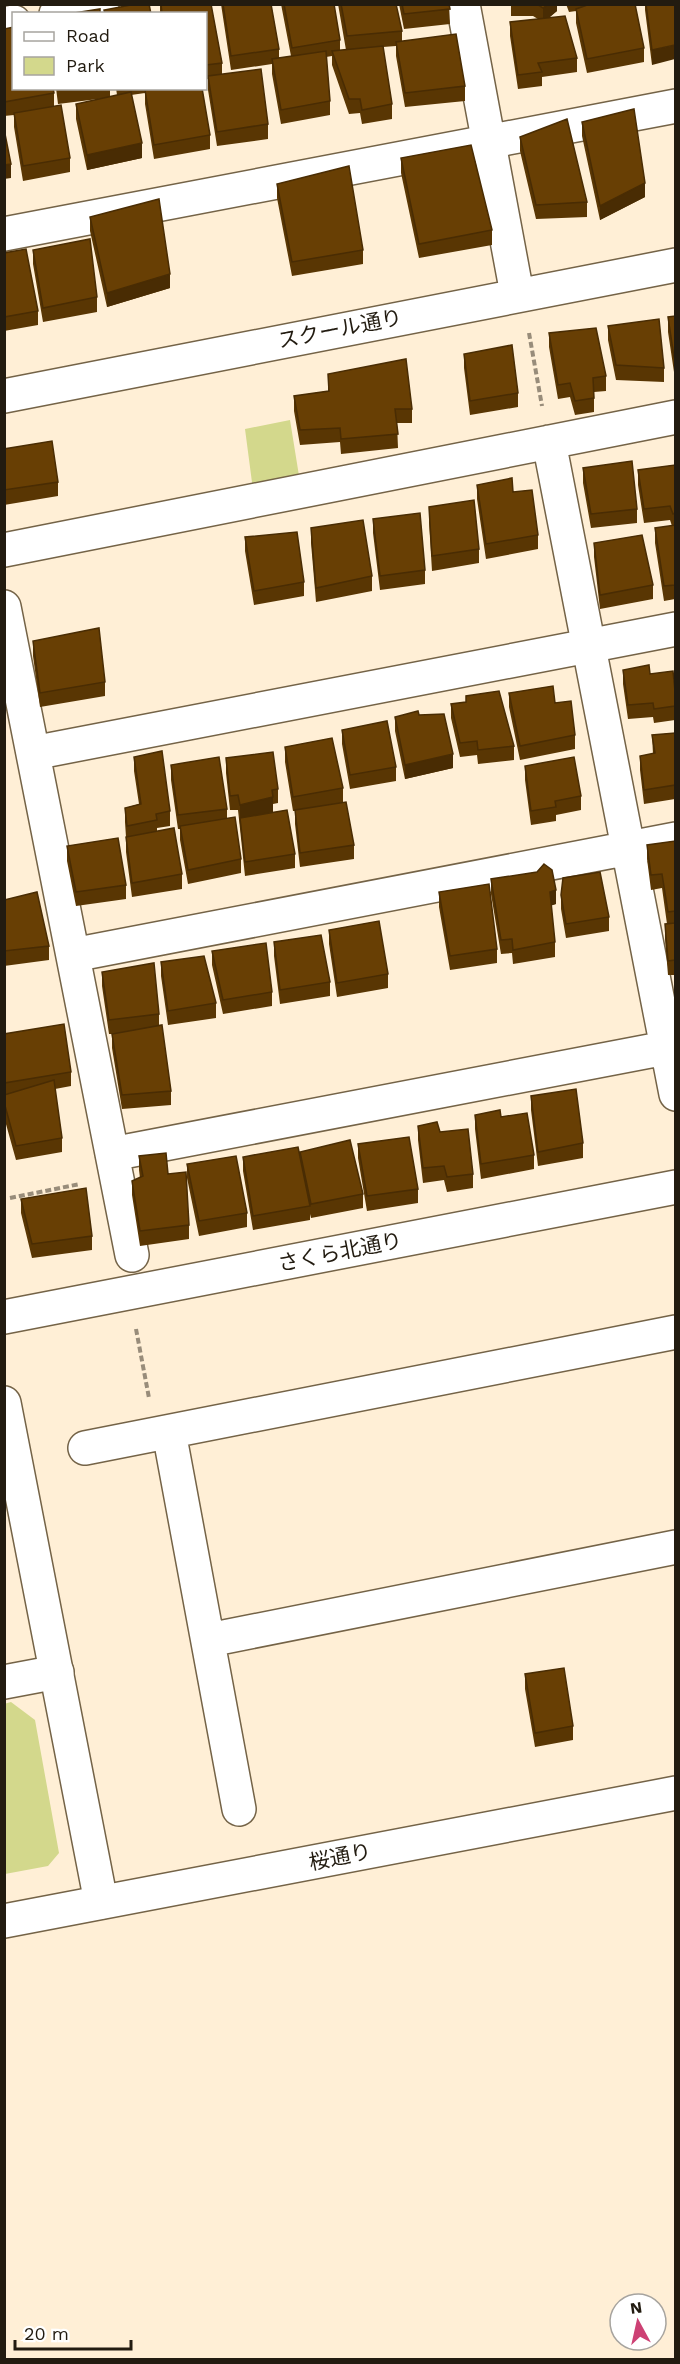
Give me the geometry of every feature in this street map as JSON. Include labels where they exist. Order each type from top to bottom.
[{"type":"street","points":[[65,12],[102,4]]},
{"type":"street","points":[[463,4],[518,294]]},
{"type":"street","points":[[4,234],[675,106]]},
{"type":"street","name":"スクール通り","points":[[4,396],[675,265]]},
{"type":"street","points":[[4,550],[675,417]]},
{"type":"street","points":[[549,442],[628,848],[671,1047],[675,1094]]},
{"type":"street","points":[[4,607],[132,1255]]},
{"type":"street","points":[[33,753],[675,629]]},
{"type":"street","points":[[73,955],[675,839]]},
{"type":"street","points":[[114,1166],[671,1047]]},
{"type":"street","name":"さくら北通り","points":[[4,1317],[675,1187]]},
{"type":"street","points":[[85,1448],[675,1332]]},
{"type":"street","points":[[4,1403],[101,1902]]},
{"type":"street","points":[[163,1433],[208,1640],[239,1809]]},
{"type":"street","points":[[208,1640],[675,1547]]},
{"type":"street","points":[[4,1682],[57,1672]]},
{"type":"street","name":"桜通り","points":[[4,1921],[675,1793]]},
{"type":"path","points":[[529,333],[538,382]]},
{"type":"path","points":[[10,1198],[114,1166]]},
{"type":"path","points":[[135,1322],[163,1433]]},
{"type":"green space","points":[[290,420],[300,482],[253,490],[245,429]]},
{"type":"green space","points":[[11,1702],[35,1720],[59,1853],[48,1866],[5,1874],[4,1704]]},
{"type":"building","points":[[149,4],[151,12],[104,12],[104,10]]},
{"type":"building","points":[[161,4],[211,4],[222,63],[207,65],[207,12],[162,12]]},
{"type":"building","points":[[223,4],[271,4],[279,49],[231,56]]},
{"type":"building","points":[[284,4],[334,4],[340,40],[292,48]]},
{"type":"building","points":[[341,4],[396,4],[402,31],[347,36]]},
{"type":"building","points":[[402,4],[449,4],[450,9],[404,14]]},
{"type":"building","points":[[590,4],[635,4],[644,48],[587,59],[576,9]]},
{"type":"building","points":[[646,4],[675,4],[675,45],[652,50]]},
{"type":"building","points":[[100,9],[100,12],[81,12]]},
{"type":"building","points":[[565,16],[577,58],[538,63],[542,72],[518,75],[510,22]]},
{"type":"building","points":[[12,27],[12,90],[53,90],[54,93],[4,102],[4,29]]},
{"type":"building","points":[[456,34],[465,86],[405,93],[396,42]]},
{"type":"building","points":[[383,46],[392,104],[362,110],[360,99],[349,99],[332,51]]},
{"type":"building","points":[[326,51],[330,101],[281,110],[272,59]]},
{"type":"building","points":[[261,69],[268,124],[217,132],[208,76]]},
{"type":"building","points":[[145,90],[202,90],[210,135],[154,145]]},
{"type":"building","points":[[131,92],[142,143],[87,155],[76,104]]},
{"type":"building","points":[[61,105],[70,158],[23,166],[14,113]]},
{"type":"building","points":[[634,109],[645,183],[600,206],[582,122]]},
{"type":"building","points":[[567,119],[587,202],[536,205],[520,137]]},
{"type":"building","points":[[4,129],[11,164],[4,165]]},
{"type":"building","points":[[471,145],[492,230],[419,244],[401,158]]},
{"type":"building","points":[[349,166],[363,250],[292,262],[277,184]]},
{"type":"building","points":[[159,199],[170,274],[107,293],[90,217]]},
{"type":"building","points":[[90,239],[97,297],[43,308],[33,250]]},
{"type":"building","points":[[26,249],[38,311],[4,317],[4,253]]},
{"type":"building","points":[[675,316],[675,357],[674,357],[668,317]]},
{"type":"building","points":[[659,319],[664,368],[616,365],[608,326]]},
{"type":"building","points":[[596,328],[606,376],[593,378],[594,398],[575,401],[570,383],[558,385],[549,333]]},
{"type":"building","points":[[512,345],[518,393],[470,401],[464,354]]},
{"type":"building","points":[[406,359],[412,409],[395,409],[398,434],[341,439],[340,428],[300,430],[294,396],[329,391],[328,374]]},
{"type":"building","points":[[52,441],[58,482],[4,490],[4,449]]},
{"type":"building","points":[[632,461],[637,509],[591,514],[583,468]]},
{"type":"building","points":[[675,465],[675,513],[673,514],[670,506],[644,509],[638,470]]},
{"type":"building","points":[[512,478],[513,492],[532,490],[538,535],[486,544],[477,485]]},
{"type":"building","points":[[474,500],[479,549],[432,556],[429,507]]},
{"type":"building","points":[[420,513],[425,570],[380,576],[373,519]]},
{"type":"building","points":[[363,520],[372,576],[316,588],[311,528]]},
{"type":"building","points":[[675,525],[675,585],[664,586],[655,528]]},
{"type":"building","points":[[297,532],[304,582],[254,591],[245,537]]},
{"type":"building","points":[[642,535],[653,585],[600,595],[594,543]]},
{"type":"building","points":[[99,628],[105,682],[40,693],[33,641]]},
{"type":"building","points":[[649,665],[650,674],[673,671],[675,706],[654,709],[653,703],[628,705],[623,670]]},
{"type":"building","points":[[553,686],[555,703],[571,701],[575,735],[520,746],[509,693]]},
{"type":"building","points":[[499,691],[514,746],[478,750],[477,741],[460,743],[451,704],[466,702],[466,696]]},
{"type":"building","points":[[418,711],[419,715],[444,714],[453,754],[405,765],[395,717]]},
{"type":"building","points":[[387,721],[396,767],[350,775],[342,730]]},
{"type":"building","points":[[675,733],[675,785],[644,790],[640,756],[655,753],[652,735]]},
{"type":"building","points":[[332,738],[343,788],[293,797],[285,747]]},
{"type":"building","points":[[162,751],[170,811],[156,814],[157,820],[127,826],[125,808],[141,804],[134,757]]},
{"type":"building","points":[[273,752],[278,789],[272,790],[273,797],[240,805],[238,795],[230,796],[226,758]]},
{"type":"building","points":[[219,757],[227,809],[178,815],[171,765]]},
{"type":"building","points":[[574,757],[581,796],[555,801],[556,807],[531,811],[525,766]]},
{"type":"building","points":[[346,802],[354,845],[300,853],[295,810]]},
{"type":"building","points":[[287,810],[295,854],[245,862],[240,818]]},
{"type":"building","points":[[235,817],[241,859],[188,870],[180,826]]},
{"type":"building","points":[[174,828],[182,874],[132,883],[126,837]]},
{"type":"building","points":[[118,838],[126,885],[76,892],[67,846]]},
{"type":"building","points":[[675,841],[675,911],[668,912],[662,874],[651,875],[647,845]]},
{"type":"building","points":[[544,864],[552,870],[556,890],[550,892],[555,942],[513,950],[512,939],[501,940],[491,879],[537,872]]},
{"type":"building","points":[[600,872],[609,917],[566,924],[561,895],[563,878]]},
{"type":"building","points":[[489,884],[497,949],[450,956],[439,892]]},
{"type":"building","points":[[37,892],[49,946],[4,951],[4,900]]},
{"type":"building","points":[[379,921],[388,974],[337,983],[329,930]]},
{"type":"building","points":[[675,923],[675,960],[668,961],[665,924]]},
{"type":"building","points":[[321,935],[330,982],[280,990],[274,942]]},
{"type":"building","points":[[266,943],[272,992],[223,1000],[212,951]]},
{"type":"building","points":[[204,956],[216,1003],[168,1011],[161,962]]},
{"type":"building","points":[[154,963],[159,1014],[109,1020],[102,972]]},
{"type":"building","points":[[64,1024],[71,1072],[4,1083],[4,1034]]},
{"type":"building","points":[[162,1025],[171,1091],[122,1095],[112,1034]]},
{"type":"building","points":[[54,1080],[62,1138],[16,1146],[4,1095]]},
{"type":"building","points":[[576,1089],[583,1143],[538,1152],[531,1096]]},
{"type":"building","points":[[500,1110],[501,1117],[527,1113],[534,1155],[481,1164],[475,1115]]},
{"type":"building","points":[[437,1122],[440,1132],[468,1129],[473,1174],[447,1177],[444,1166],[423,1168],[418,1126]]},
{"type":"building","points":[[409,1137],[418,1189],[367,1196],[358,1144]]},
{"type":"building","points":[[350,1140],[363,1194],[311,1204],[300,1152]]},
{"type":"building","points":[[298,1147],[310,1206],[253,1216],[243,1157]]},
{"type":"building","points":[[166,1153],[168,1174],[186,1172],[189,1225],[140,1231],[132,1181],[143,1176],[139,1156]]},
{"type":"building","points":[[236,1156],[247,1213],[199,1221],[187,1164]]},
{"type":"building","points":[[86,1188],[92,1236],[32,1244],[21,1199]]},
{"type":"building","points":[[564,1668],[573,1726],[535,1733],[525,1674]]}]
